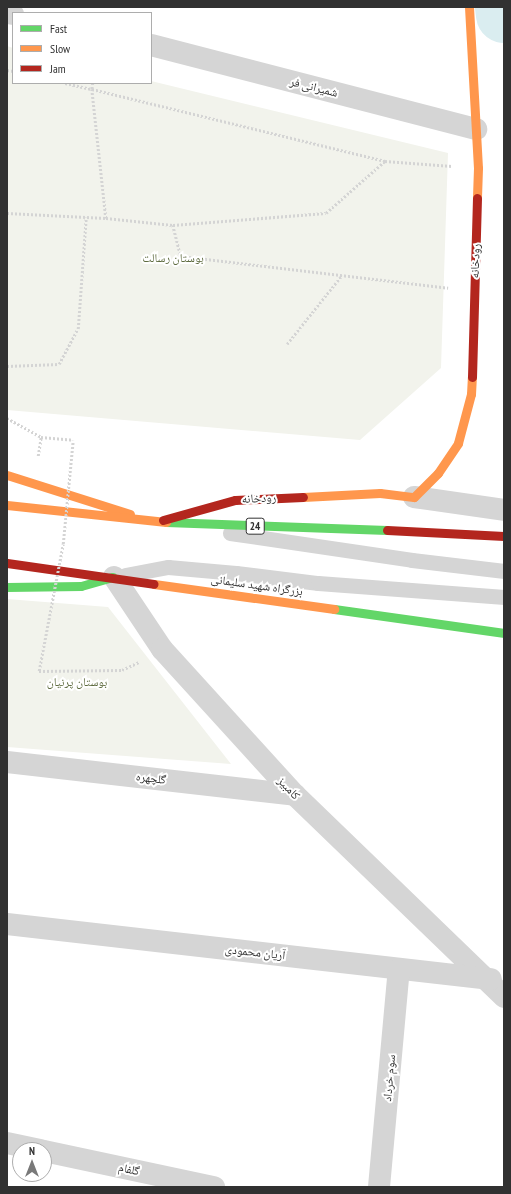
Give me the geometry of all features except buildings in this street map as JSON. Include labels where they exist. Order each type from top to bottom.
[{"type":"main road","name":"رودخانه","points":[[156,522],[235,500],[380,493],[414,497],[438,473],[458,444],[471,394],[478,168],[469,7]]},
{"type":"main road","points":[[7,475],[156,522]]},
{"type":"main road","name":"24","points":[[7,505],[156,522],[467,533],[504,536]]},
{"type":"main road","name":"بزرگراه شهید سلیمانی","points":[[7,563],[504,632]]},
{"type":"main road","points":[[7,587],[81,586],[114,577]]},
{"type":"street","name":"شمیرانی فر","points":[[152,46],[476,129]]},
{"type":"street","name":"رودخانه","points":[[414,497],[504,510]]},
{"type":"street","name":"کامبیز","points":[[114,577],[162,650],[295,795],[495,979],[504,997]]},
{"type":"street","name":"گلچهره","points":[[7,762],[295,795]]},
{"type":"street","name":"آریان محمودی","points":[[7,924],[495,979]]},
{"type":"street","name":"سوم خرداد","points":[[379,1187],[399,969]]},
{"type":"street","name":"گلفام","points":[[52,1153],[214,1187]]},
{"type":"lane","points":[[156,522],[412,560],[504,571]]},
{"type":"lane","points":[[114,577],[168,567],[236,573],[318,583],[504,596]]},
{"type":"path","points":[[70,84],[385,161],[478,168]]},
{"type":"path","points":[[93,84],[92,89],[106,218]]},
{"type":"path","points":[[7,213],[106,218],[173,225],[326,213],[385,161]]},
{"type":"path","points":[[7,366],[59,364],[78,329],[86,217]]},
{"type":"path","points":[[173,225],[180,256],[474,291]]},
{"type":"path","points":[[287,344],[343,275]]},
{"type":"path","points":[[7,418],[41,437],[74,440],[63,544],[39,671],[122,670]]},
{"type":"green space","name":"بوستان رسالت","points":[[7,46],[12,48],[12,84],[152,84],[152,81],[448,153],[441,368],[360,440],[7,410]]},
{"type":"green space","name":"بوستان پرنیان","points":[[7,599],[108,607],[231,764],[7,747]]},
{"type":"waterway","points":[[503,7],[504,15]]},
{"type":"traffic: fast","points":[[166,522],[387,530]]},
{"type":"traffic: fast","points":[[7,587],[81,586],[113,577]]},
{"type":"traffic: fast","points":[[334,609],[504,633]]},
{"type":"traffic: slow","points":[[469,7],[478,168],[477,198]]},
{"type":"traffic: slow","points":[[303,497],[380,493],[414,497],[438,473],[458,443],[471,394],[472,377]]},
{"type":"traffic: slow","points":[[7,475],[130,514]]},
{"type":"traffic: slow","points":[[7,505],[166,522]]},
{"type":"traffic: slow","points":[[154,584],[334,609]]},
{"type":"traffic: jam","points":[[472,377],[477,198]]},
{"type":"traffic: jam","points":[[163,520],[235,500],[303,497]]},
{"type":"traffic: jam","points":[[387,530],[504,536]]},
{"type":"traffic: jam","points":[[7,563],[154,584]]}]
